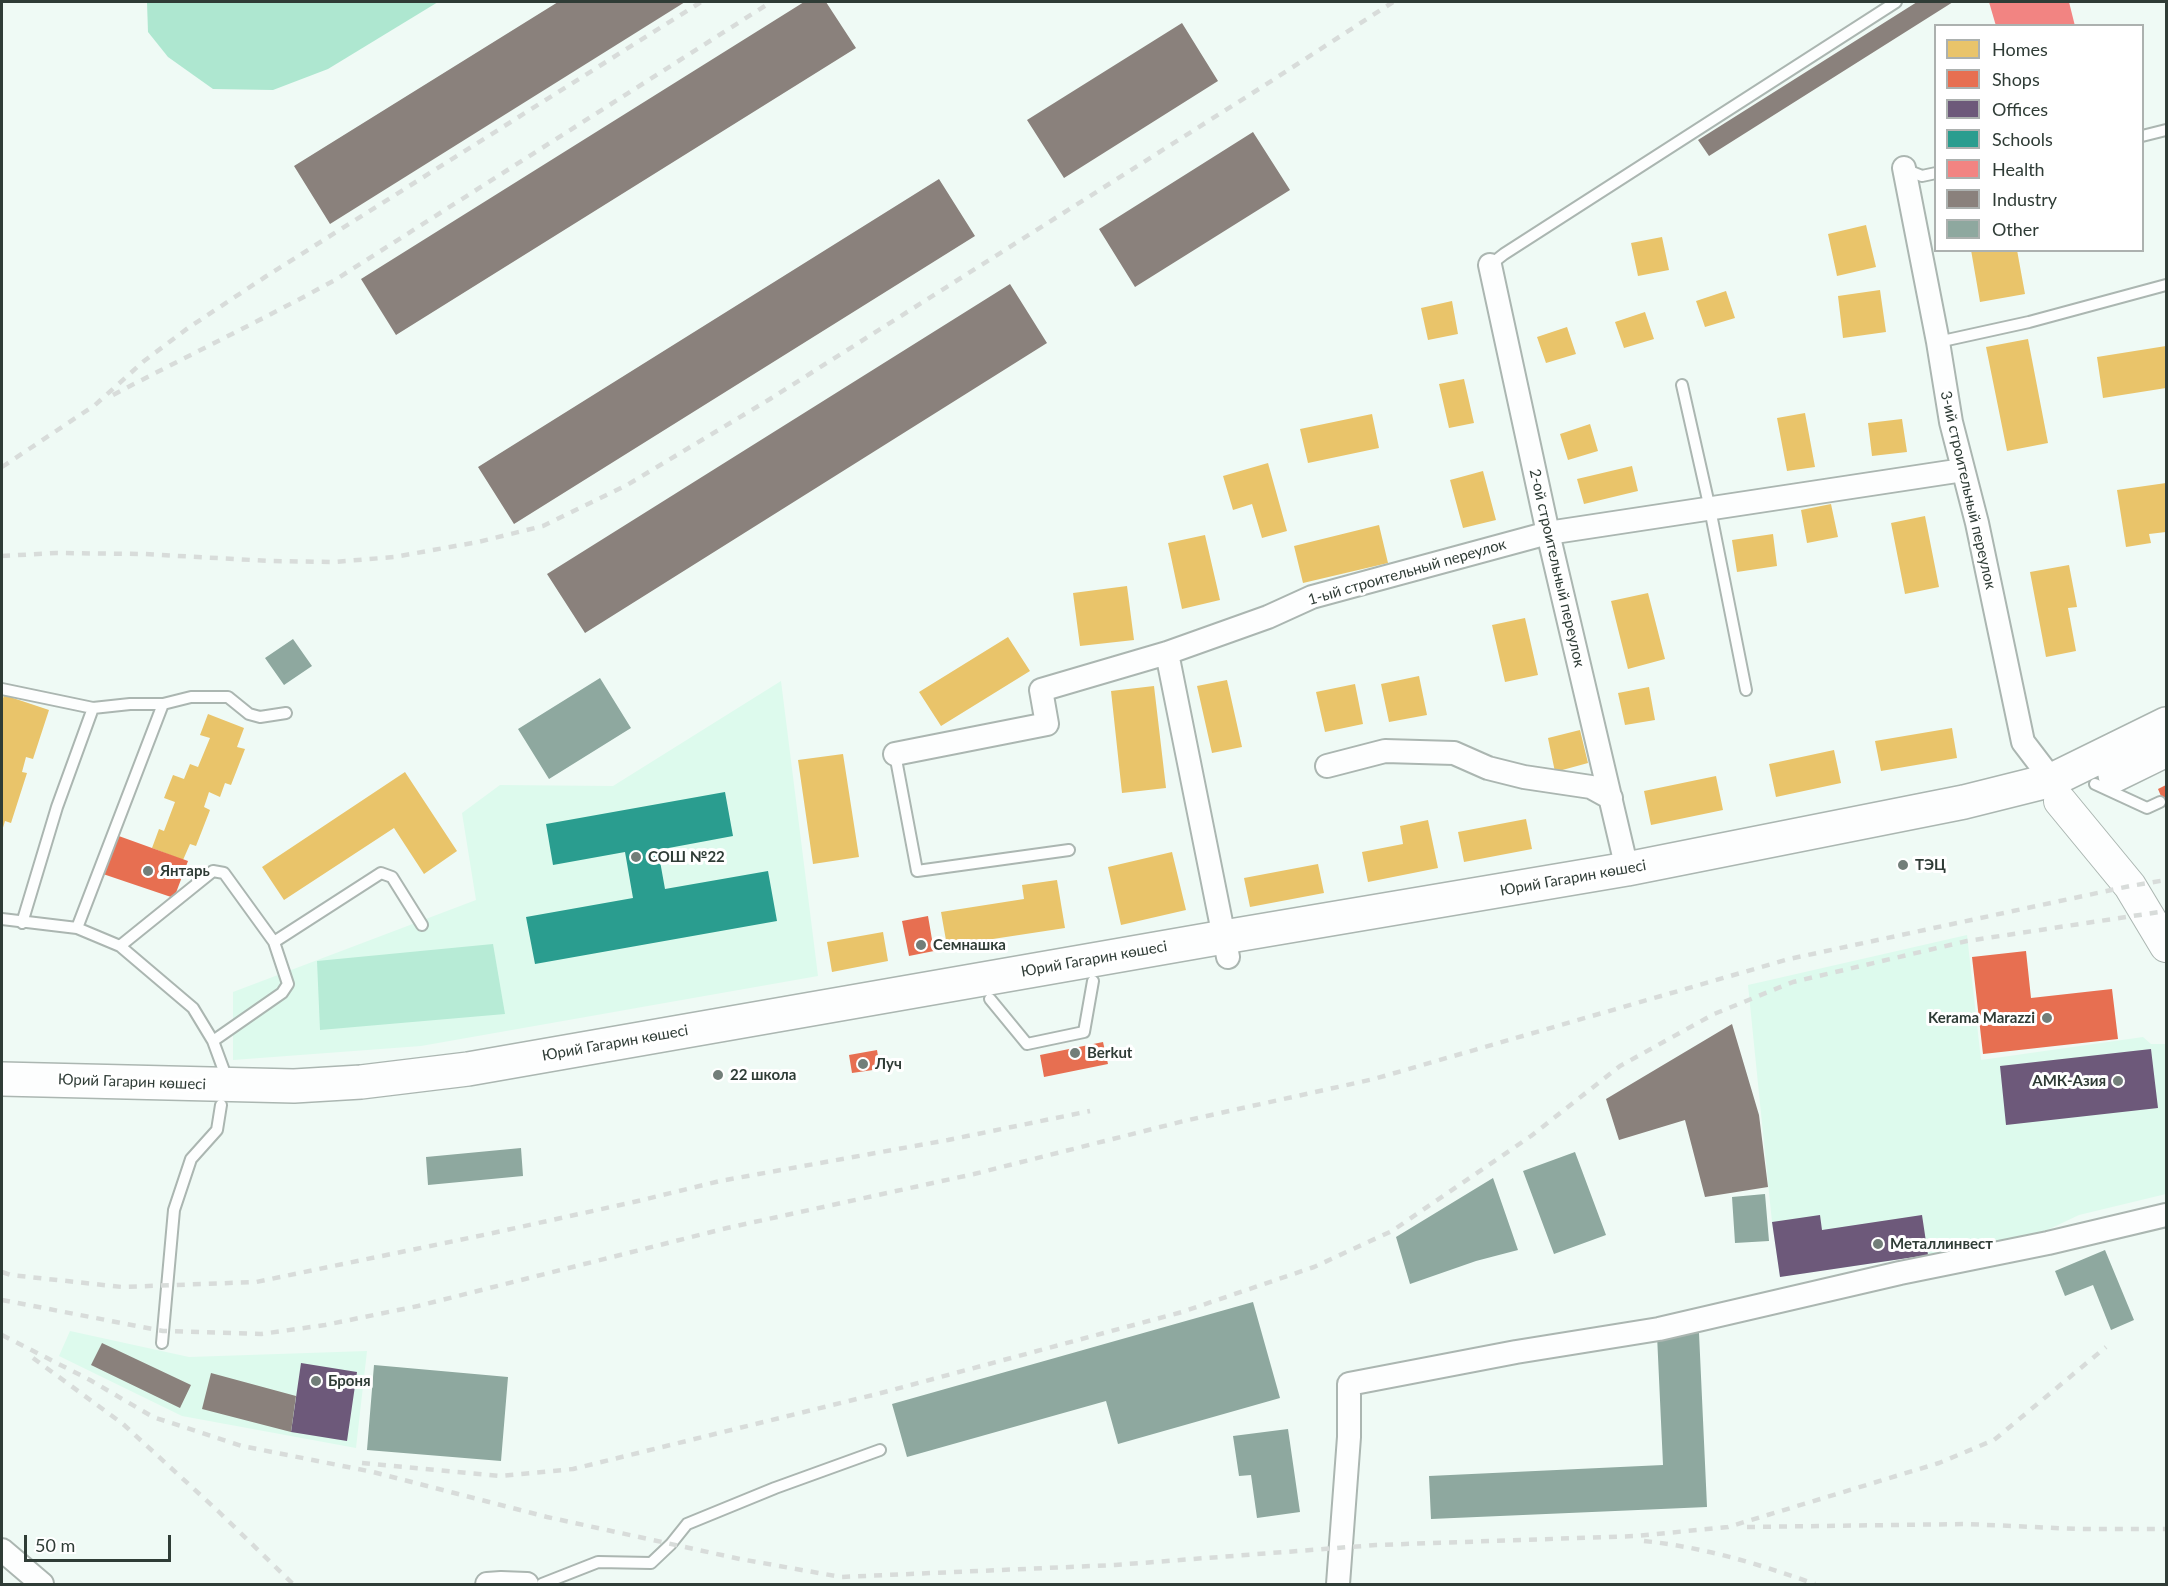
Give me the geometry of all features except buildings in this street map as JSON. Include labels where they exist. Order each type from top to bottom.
[{"type":"main road","name":"Юрий Гагарин көшесі","points":[[2,1098],[225,1095],[468,1069],[1226,947],[1632,887],[1973,823],[2056,790],[2166,724]]},
{"type":"main road","name":"Юрий Гагарин көшесі","points":[[2,1078],[362,1103],[441,1094],[1093,981],[1226,947],[1964,802],[2095,784],[2166,750]]},
{"type":"street","name":"3-ий строительный переулок","points":[[1904,168],[1951,422],[1977,523],[2023,742],[2056,790]]},
{"type":"street","name":"2-ой строительный переулок","points":[[1490,265],[1548,533],[1627,869]]},
{"type":"street","name":"1-ый строительный переулок","points":[[895,753],[1047,724],[1041,690],[1167,653],[1268,617],[1312,597],[1548,533],[1963,470]]},
{"type":"street","points":[[1167,653],[1226,947]]},
{"type":"street","points":[[1327,766],[1385,751],[1454,753],[1488,768],[1524,777],[1591,787],[1611,798]]},
{"type":"street","points":[[2056,790],[2130,886],[2166,946]]},
{"type":"street","points":[[1338,1584],[1349,1437],[1348,1384],[1516,1352],[1659,1329],[2166,1215]]},
{"type":"street","points":[[2,1550],[42,1584]]},
{"type":"street","points":[[487,1584],[501,1582],[527,1584]]},
{"type":"lane","points":[[1490,265],[1896,2]]},
{"type":"lane","points":[[2144,136],[2166,130]]},
{"type":"lane","points":[[1904,168],[1922,176],[1934,172]]},
{"type":"lane","points":[[1938,342],[2029,322],[2166,285]]},
{"type":"lane","points":[[1682,385],[1710,509],[1746,690]]},
{"type":"lane","points":[[2,689],[93,708],[130,704],[163,704],[191,697],[228,697],[249,714],[260,717],[286,713]]},
{"type":"lane","points":[[77,928],[163,704]]},
{"type":"lane","points":[[22,923],[50,828],[93,708]]},
{"type":"lane","points":[[895,753],[917,871],[1069,849]]},
{"type":"lane","points":[[2095,784],[2147,808],[2160,802]]},
{"type":"lane","points":[[120,946],[213,871],[224,873],[274,942],[288,984],[282,993],[213,1041]]},
{"type":"lane","points":[[274,942],[381,873],[392,877],[422,925]]},
{"type":"lane","points":[[2,919],[77,928],[120,946],[193,1008],[213,1041],[225,1073],[225,1095],[218,1130],[191,1159],[174,1210],[162,1342]]},
{"type":"lane","points":[[990,999],[1027,1044],[1084,1032],[1093,981]]},
{"type":"lane","points":[[542,1584],[598,1562],[651,1563],[671,1544],[687,1524],[774,1488],[880,1450]]},
{"type":"shaded area","name":"СОШ №22","points":[[781,681],[818,976],[421,1046],[233,1060],[233,992],[476,900],[462,813],[500,785],[613,786]]},
{"type":"shaded area","name":"Металлинвест","points":[[1967,935],[1981,1060],[2143,1037],[2151,1044],[2166,1044],[2166,1194],[2079,1215],[2024,1241],[1780,1277],[1772,1222],[1748,985]]},
{"type":"shaded area","points":[[70,1331],[189,1357],[367,1351],[356,1448],[182,1416],[59,1356]]},
{"type":"green space","points":[[147,2],[438,2],[328,69],[273,90],[213,89],[168,57],[148,32]]},
{"type":"green space","points":[[493,944],[505,1014],[320,1030],[317,961]]},
{"type":"railway","points":[[2,467],[95,405],[144,361],[188,328],[701,2]]},
{"type":"railway","points":[[113,395],[335,280],[771,2]]},
{"type":"railway","points":[[2,556],[56,553],[144,554],[334,562],[394,557],[478,542],[543,526],[627,485],[770,399],[1393,2]]},
{"type":"railway","points":[[2,1300],[163,1331],[261,1334],[325,1325],[418,1306],[727,1228],[974,1174],[1184,1121],[1374,1079],[1789,959],[2166,880]]},
{"type":"railway","points":[[362,1463],[500,1476],[573,1469],[881,1393],[1182,1312],[1314,1267],[1392,1231],[1531,1136],[1620,1066],[1714,1014],[1793,982],[1967,941],[2166,911]]},
{"type":"railway","points":[[2,1272],[11,1275],[122,1287],[256,1282],[493,1233],[720,1181],[948,1140],[1090,1111]]},
{"type":"railway","points":[[2,1335],[90,1380],[153,1417],[242,1446],[373,1472],[547,1517],[740,1559],[841,1577],[1115,1565],[1376,1545],[1636,1536],[1728,1527],[1939,1463],[1994,1440],[2106,1347]]},
{"type":"railway","points":[[33,1358],[123,1424],[293,1584]]},
{"type":"railway","points":[[1747,1527],[1967,1524],[2078,1529],[2166,1529]]},
{"type":"railway","points":[[1644,1541],[1688,1547],[1731,1557],[1815,1584]]},
{"type":"place","name":"СОШ №22","points":[[636,857]]},
{"type":"place","name":"ТЭЦ","points":[[1903,865]]},
{"type":"place","name":"Янтарь","points":[[148,871]]},
{"type":"place","name":"Семнашка","points":[[921,945]]},
{"type":"place","name":"Kerama Marazzi","points":[[2047,1018]]},
{"type":"place","name":"Berkut","points":[[1075,1053]]},
{"type":"place","name":"Луч","points":[[863,1064]]},
{"type":"place","name":"22 школа","points":[[718,1075]]},
{"type":"place","name":"АМК-Азия","points":[[2118,1081]]},
{"type":"place","name":"Металлинвест","points":[[1878,1244]]},
{"type":"place","name":"Броня","points":[[316,1381]]}]
